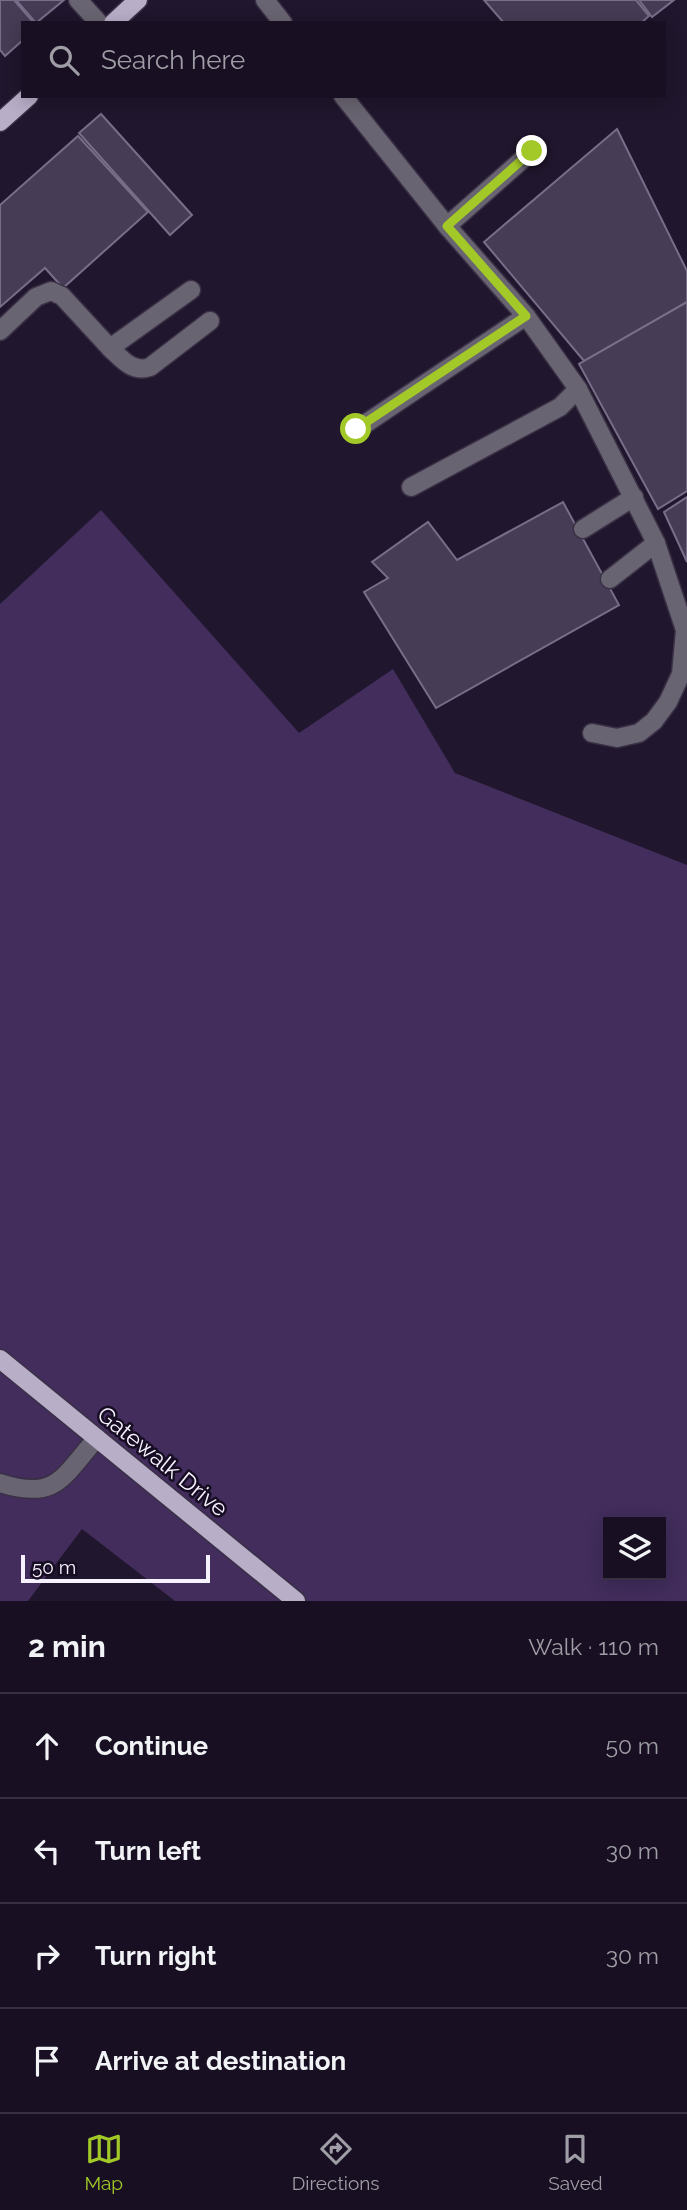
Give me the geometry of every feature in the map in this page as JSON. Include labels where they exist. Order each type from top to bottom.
[{"type":"main road","points":[[115,21],[138,0]]},
{"type":"main road","points":[[0,122],[27,98]]},
{"type":"main road","name":"Gatewalk Drive","points":[[0,1359],[296,1601]]},
{"type":"street","points":[[78,0],[97,21]]},
{"type":"street","points":[[265,0],[281,21]]},
{"type":"street","points":[[344,98],[447,226],[526,316],[578,389],[656,543],[685,630],[681,674],[668,702],[654,722],[639,733],[617,738],[593,733]]},
{"type":"street","points":[[447,226],[532,151]]},
{"type":"street","points":[[110,348],[191,290]]},
{"type":"street","points":[[0,331],[36,297],[51,291],[62,296],[110,348],[134,369],[143,370],[210,321]]},
{"type":"street","points":[[356,429],[526,316]]},
{"type":"street","points":[[411,487],[560,407],[578,389]]},
{"type":"street","points":[[583,529],[634,498]]},
{"type":"street","points":[[610,579],[656,543]]},
{"type":"street","points":[[0,1483],[32,1491],[53,1487],[97,1438]]},
{"type":"shaded area","points":[[101,510],[299,733],[393,669],[455,773],[687,865],[687,1601],[175,1601],[82,1529],[28,1601],[0,1601],[0,604]]},
{"type":"building","points":[[0,0],[14,0],[32,21],[21,21],[21,42],[5,56],[0,50]]},
{"type":"building","points":[[16,0],[64,0],[38,21],[34,21]]},
{"type":"building","points":[[484,0],[636,0],[649,16],[643,21],[502,21]]},
{"type":"building","points":[[639,0],[674,0],[652,17]]},
{"type":"building","points":[[101,114],[192,215],[170,235],[79,133]]},
{"type":"building","points":[[617,129],[687,271],[687,302],[584,361],[484,242]]},
{"type":"building","points":[[78,136],[148,212],[63,288],[45,268],[0,307],[0,205]]},
{"type":"building","points":[[687,302],[687,491],[658,509],[579,364]]},
{"type":"building","points":[[687,497],[687,562],[664,512]]},
{"type":"building","points":[[563,502],[619,605],[436,708],[364,592],[388,578],[372,562],[428,522],[457,560]]},
{"type":"route","points":[[356,429],[526,316],[447,226],[532,151]]}]
